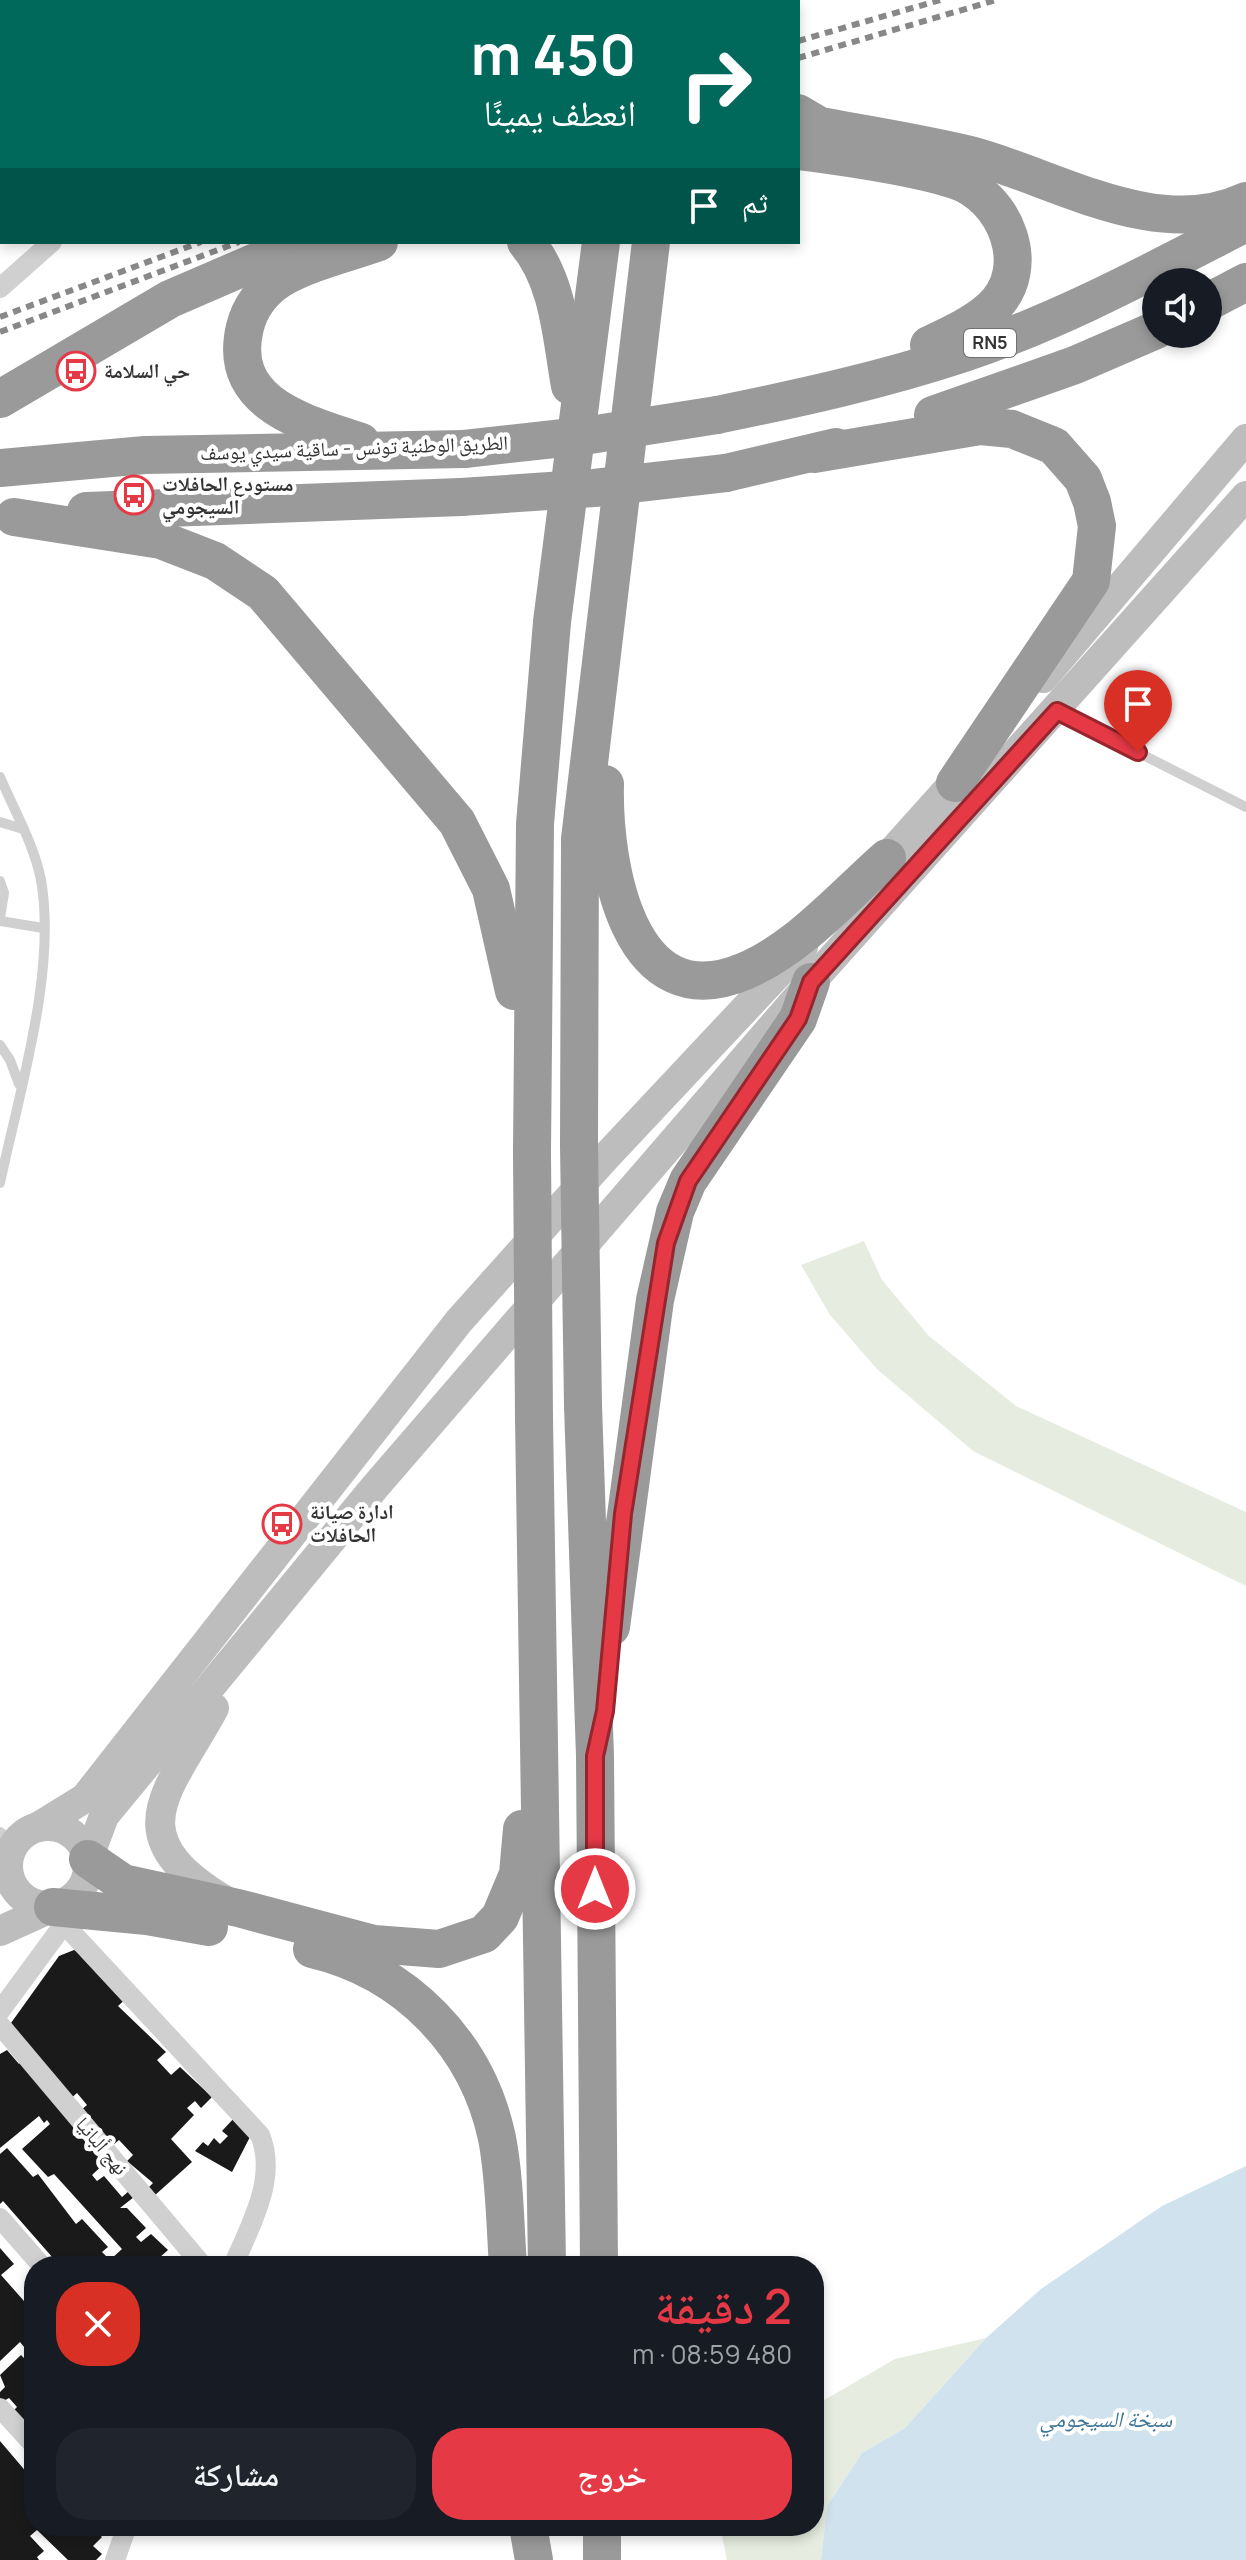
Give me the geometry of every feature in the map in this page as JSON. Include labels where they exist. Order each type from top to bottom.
[{"type":"highway","points":[[800,114],[820,126],[968,155],[1025,171],[1128,208],[1174,214],[1207,213],[1246,201]]},
{"type":"highway","points":[[800,151],[956,180],[988,197],[1005,223],[1013,255],[1009,281],[994,307],[946,336],[830,392]]},
{"type":"highway","name":"الطريق الوطنية تونس - ساقية سيدي يوسف","points":[[0,468],[145,455],[464,449],[590,435],[717,415],[830,392],[965,353],[1063,315],[1246,223]]},
{"type":"highway","points":[[0,399],[170,299],[297,244]]},
{"type":"highway","points":[[374,244],[281,278],[262,294],[248,315],[242,340],[249,376],[272,406],[294,418],[386,451]]},
{"type":"highway","points":[[528,244],[540,259],[551,282],[576,419]]},
{"type":"highway","points":[[547,2256],[534,1418],[532,1084],[535,824],[552,622],[601,244]]},
{"type":"highway","points":[[599,2256],[595,1756],[583,1405],[579,1145],[580,839],[651,244]]},
{"type":"highway","points":[[639,338],[667,244]]},
{"type":"highway","points":[[1222,295],[1246,282]]},
{"type":"highway","name":"RN5","points":[[7,518],[163,506],[461,497],[726,473],[814,454],[1021,385],[1142,336]]},
{"type":"highway","points":[[814,454],[980,426],[1012,429],[1054,446],[1083,479],[1097,526],[1091,581],[955,783]]},
{"type":"highway","points":[[7,518],[147,537],[189,549],[240,576],[284,614],[443,801],[471,843],[499,913],[532,1084]]},
{"type":"highway","points":[[602,640],[607,676],[604,800],[608,844],[620,907],[635,940],[656,963],[681,976],[715,981],[746,971],[779,953],[887,858]]},
{"type":"highway","points":[[595,1756],[605,1711],[623,1514],[666,1243],[688,1181],[798,1019],[811,982]]},
{"type":"highway","points":[[88,1859],[123,1883],[238,1908],[374,1944],[413,1950],[439,1949],[484,1934],[500,1917],[518,1874],[528,1702],[539,1668]]},
{"type":"highway","points":[[58,1916],[147,1916],[327,1953],[390,1981],[433,2014],[465,2054],[485,2093],[497,2140],[507,2256]]},
{"type":"highway","points":[[530,2536],[534,2560]]},
{"type":"highway","points":[[541,2560],[544,2536]]},
{"type":"highway","points":[[602,2536],[602,2560]]},
{"type":"main road","points":[[58,1916],[20,1896],[8,1875],[10,1851],[85,1798],[459,1321],[604,1159],[955,783],[1246,439]]},
{"type":"main road","points":[[0,1931],[58,1916],[84,1885],[88,1859],[104,1816],[374,1488],[811,982],[1057,711],[1246,496]]},
{"type":"main road","points":[[238,1908],[181,1870],[172,1858],[160,1826],[161,1807],[168,1784],[256,1632]]},
{"type":"main road","points":[[10,1851],[51,1826],[75,1836],[88,1859]]},
{"type":"street","points":[[0,288],[50,244]]},
{"type":"street","points":[[0,2011],[58,1916],[260,2135],[266,2150],[266,2172],[257,2208],[237,2256]]},
{"type":"street","name":"نهج ألبانيا","points":[[0,2025],[195,2256]]},
{"type":"street","points":[[0,2218],[33,2256]]},
{"type":"street","points":[[0,2408],[24,2434]]},
{"type":"lane","points":[[1057,711],[1246,807]]},
{"type":"lane","points":[[0,777],[40,877],[43,928],[36,1010],[0,1183]]},
{"type":"lane","points":[[0,822],[23,829]]},
{"type":"lane","points":[[0,881],[4,893],[0,920],[43,928]]},
{"type":"lane","points":[[0,1045],[10,1060],[20,1090]]},
{"type":"shaded area","points":[[864,1241],[882,1280],[929,1336],[1016,1406],[1246,1512],[1246,1586],[973,1451],[877,1369],[830,1315],[801,1265]]},
{"type":"shaded area","points":[[986,2338],[905,2428],[862,2453],[827,2506],[824,2533],[824,2400],[895,2359]]},
{"type":"shaded area","points":[[722,2536],[824,2536],[821,2560],[727,2560]]},
{"type":"water","name":"سبخة السيجومي","points":[[1246,2166],[1246,2560],[821,2560],[827,2506],[862,2453],[905,2428],[986,2338],[1041,2289],[1162,2206]]},
{"type":"building","points":[[74,1950],[86,1955],[129,1996],[118,2006],[166,2052],[157,2060],[171,2075],[180,2067],[212,2097],[201,2108],[195,2101],[187,2108],[194,2115],[171,2139],[192,2162],[154,2196],[147,2189],[153,2183],[127,2161],[133,2155],[119,2140],[112,2146],[80,2111],[87,2105],[77,2093],[68,2101],[11,2023],[59,1956]]},
{"type":"building","points":[[7,2050],[19,2064],[22,2058],[107,2161],[92,2175],[97,2181],[104,2176],[122,2197],[129,2191],[134,2197],[120,2208],[127,2208],[146,2228],[136,2237],[141,2242],[151,2234],[168,2250],[161,2256],[114,2256],[122,2249],[54,2174],[48,2177],[22,2149],[50,2124],[47,2120],[44,2123],[39,2116],[0,2148],[0,2054]]},
{"type":"building","points":[[235,2117],[252,2133],[232,2172],[195,2151],[203,2142],[208,2146],[214,2138],[220,2144],[228,2136],[222,2131]]},
{"type":"building","points":[[7,2148],[33,2177],[38,2174],[76,2224],[82,2219],[108,2247],[102,2252],[106,2256],[51,2256],[3,2201],[0,2204],[0,2154]]},
{"type":"building","points":[[0,2248],[14,2264],[1,2275],[24,2301],[24,2347],[20,2342],[0,2361]]},
{"type":"building","points":[[21,2355],[24,2358],[24,2424],[14,2410],[17,2407],[9,2398],[0,2403],[0,2392],[5,2387],[0,2375]]},
{"type":"building","points":[[0,2441],[24,2469],[24,2536],[30,2536],[44,2551],[37,2557],[39,2560],[0,2560]]},
{"type":"building","points":[[43,2536],[102,2537],[93,2546],[102,2554],[96,2560],[68,2560]]},
{"type":"railway","points":[[800,40],[940,0]]},
{"type":"railway","points":[[800,57],[996,0]]},
{"type":"railway","points":[[0,317],[196,244]]},
{"type":"railway","points":[[0,332],[234,244]]},
{"type":"place","name":"حي السلامة","points":[[76,371]]},
{"type":"place","name":"مستودع الحافلات السيجومي","points":[[134,495]]},
{"type":"place","name":"ادارة صيانة الحافلات","points":[[282,1524]]},
{"type":"route","points":[[595,1889],[595,1756],[605,1711],[623,1514],[660,1271],[670,1228],[688,1181],[736,1106],[798,1019],[811,982],[1057,711],[1138,752]]}]
